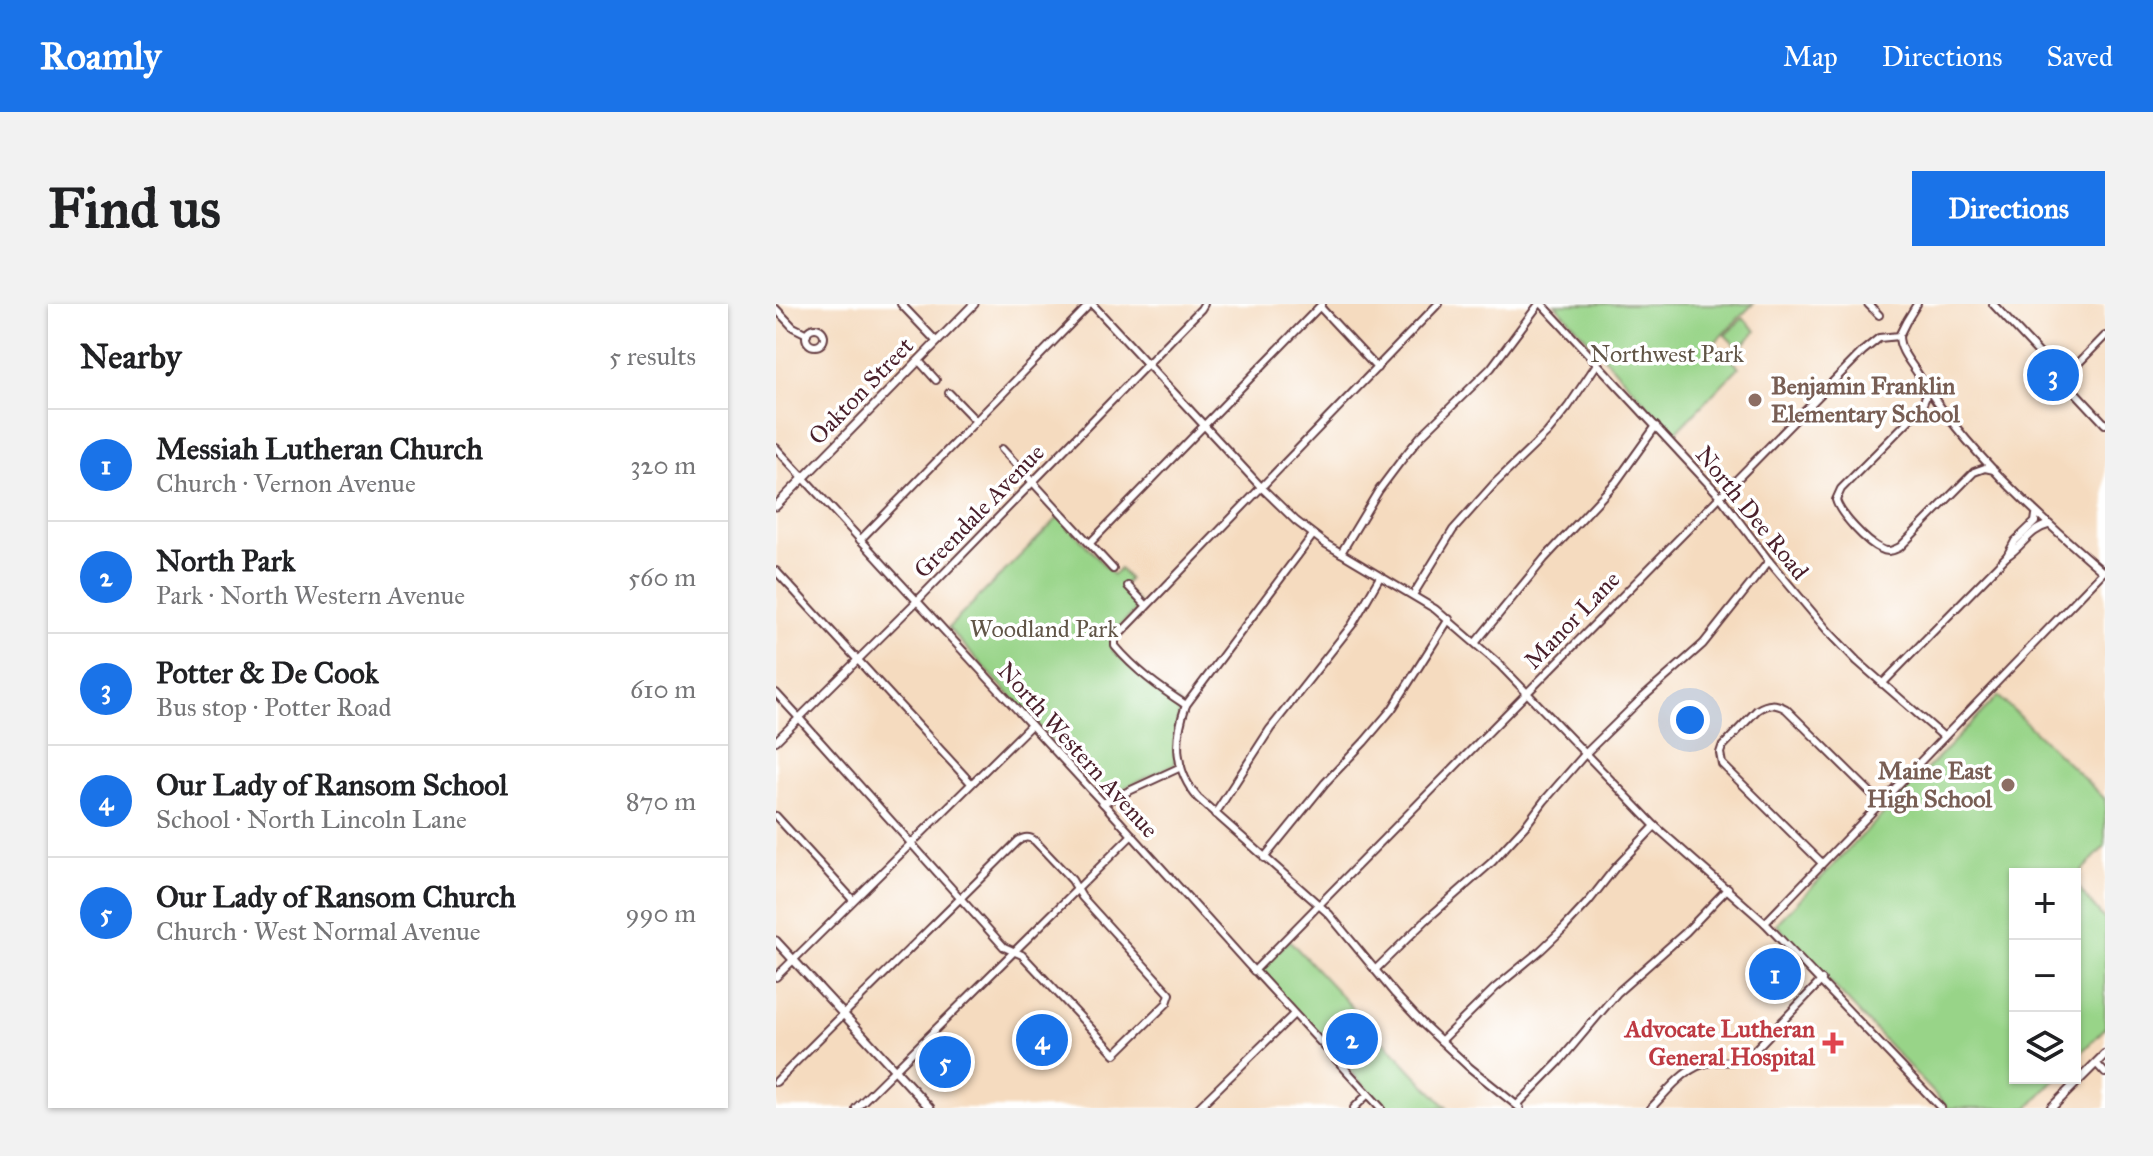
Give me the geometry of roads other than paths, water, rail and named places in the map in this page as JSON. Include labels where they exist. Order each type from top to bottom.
[{"type":"main road","name":"Oakton Street","points":[[776,506],[974,304]]},
{"type":"main road","points":[[776,941],[930,1108]]},
{"type":"main road","points":[[2051,1108],[2105,1054]]},
{"type":"street","points":[[901,304],[937,342]]},
{"type":"street","points":[[860,540],[1091,304],[1261,487],[1313,535],[1449,619],[1528,691],[1655,826],[1728,888],[1822,980],[1941,1108]]},
{"type":"street","name":"Greendale Avenue","points":[[776,741],[917,601],[1204,304]]},
{"type":"street","points":[[1186,705],[1157,686],[1118,650],[1114,643],[1117,635],[1438,304]]},
{"type":"street","points":[[1341,553],[1379,490],[1405,455],[1491,368],[1540,304]]},
{"type":"street","name":"North Dee Road","points":[[1540,304],[1719,495],[1828,631],[1882,684],[1943,736]]},
{"type":"street","points":[[1868,304],[1879,315]]},
{"type":"street","points":[[1765,923],[2104,571],[2036,514],[1941,408],[1901,348],[1899,336],[1917,304]]},
{"type":"street","points":[[1993,304],[2105,424]]},
{"type":"street","points":[[1090,543],[1321,305],[1377,368]]},
{"type":"street","points":[[776,309],[793,327],[807,334]]},
{"type":"street","name":"Manor Lane","points":[[1255,972],[1863,351],[1879,338],[1899,336]]},
{"type":"street","points":[[2063,379],[2105,336]]},
{"type":"street","points":[[919,361],[936,380]]},
{"type":"street","points":[[1413,595],[1453,530],[1553,426],[1597,364]]},
{"type":"street","points":[[1927,388],[1921,408],[1838,494],[1837,505],[1879,549],[1896,550],[1968,477],[1975,467],[1977,451]]},
{"type":"street","points":[[949,393],[976,421]]},
{"type":"street","points":[[1921,408],[1941,408]]},
{"type":"street","points":[[1476,642],[1544,559],[1616,482],[1656,426]]},
{"type":"street","name":"North Western Avenue","points":[[776,448],[1381,1108]]},
{"type":"street","points":[[1002,449],[1113,569]]},
{"type":"street","points":[[1968,477],[1981,469],[1994,470]]},
{"type":"street","points":[[2007,556],[2015,541],[2035,522],[2036,514]]},
{"type":"street","points":[[1882,684],[2007,556],[2035,530],[2048,525]]},
{"type":"street","points":[[1313,535],[1186,705],[1178,733],[1177,752],[1181,767],[1193,792],[1334,920],[1411,1011],[1469,1067],[1519,1107],[1617,993],[1686,932],[1728,888]]},
{"type":"street","points":[[1375,970],[1492,862],[1586,753],[1703,644],[1769,561]]},
{"type":"street","points":[[776,571],[971,783]]},
{"type":"street","points":[[1215,814],[1270,729],[1352,625],[1380,577]]},
{"type":"street","points":[[1128,586],[1146,605]]},
{"type":"street","points":[[1264,858],[1319,789],[1392,709],[1449,619]]},
{"type":"street","points":[[776,693],[961,898],[1004,947],[1022,955],[1115,1054],[1170,997],[1166,988],[1072,880],[1028,837],[1018,841],[961,898],[844,1014],[776,1082]]},
{"type":"street","points":[[1822,863],[1722,764],[1722,747],[1737,730],[1757,710],[1777,704],[1786,709],[1881,803]]},
{"type":"street","points":[[776,977],[1031,725]]},
{"type":"street","points":[[1103,803],[1181,767]]},
{"type":"street","points":[[776,816],[853,900]]},
{"type":"street","points":[[1441,1041],[1495,988],[1564,928],[1655,826]]},
{"type":"street","points":[[856,1108],[1132,835]]},
{"type":"street","points":[[1651,1108],[1696,1066],[1711,1062],[1738,1062],[1748,1057],[1822,980]]},
{"type":"street","points":[[1198,1108],[1294,1014]]},
{"type":"street","points":[[2096,1063],[2105,1073]]},
{"type":"street","points":[[1354,1108],[1368,1094]]},
{"type":"place","name":"Potter & De Cook","points":[[2053,375]]},
{"type":"place","name":"Benjamin Franklin Elementary School","points":[[1755,400]]},
{"type":"place","name":"Maine East High School","points":[[2008,785]]},
{"type":"place","name":"Messiah Lutheran Church","points":[[1775,974]]},
{"type":"place","name":"North Park","points":[[1352,1039]]},
{"type":"place","name":"Our Lady of Ransom School","points":[[1042,1040]]},
{"type":"place","name":"Advocate Lutheran General Hospital","points":[[1833,1043]]},
{"type":"place","name":"Our Lady of Ransom Church","points":[[945,1062]]},
{"type":"park label","name":"Northwest Park","points":[[1667,354]]},
{"type":"park label","name":"Woodland Park","points":[[1044,629]]}]
